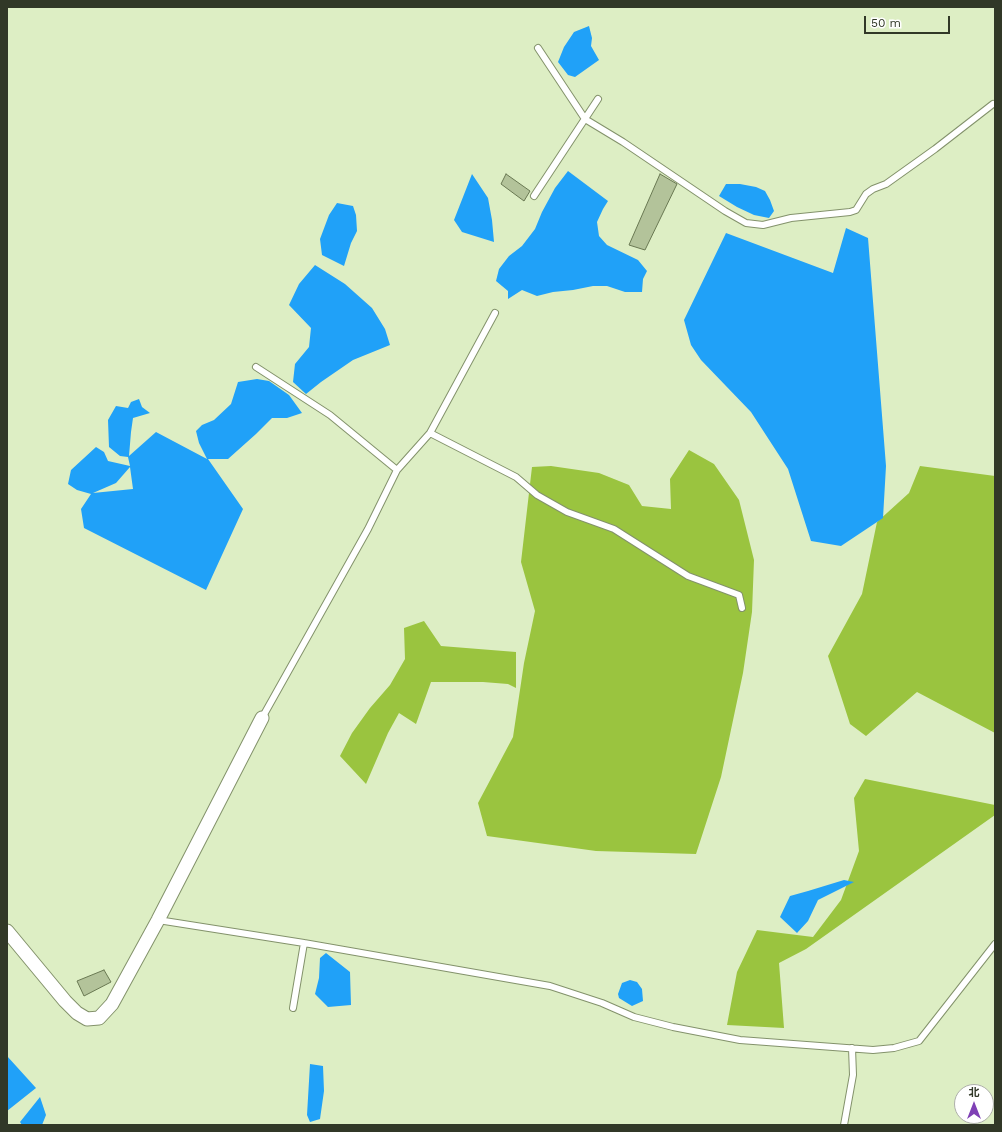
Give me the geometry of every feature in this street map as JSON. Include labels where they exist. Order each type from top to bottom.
[{"type":"street","points":[[7,931],[65,1001],[77,1013],[87,1019],[99,1018],[112,1004],[158,920],[262,718]]},
{"type":"lane","points":[[538,48],[585,119],[623,142],[725,211],[746,223],[763,225],[791,218],[850,212],[856,210],[866,194],[873,189],[886,184],[929,154],[993,104]]},
{"type":"lane","points":[[534,196],[598,99]]},
{"type":"lane","points":[[262,718],[368,529],[397,470],[430,433],[495,313]]},
{"type":"lane","points":[[256,367],[330,416],[397,470]]},
{"type":"lane","points":[[430,433],[516,477],[537,495],[567,512],[614,529],[688,576],[739,596],[742,608]]},
{"type":"lane","points":[[158,920],[550,986],[602,1003],[634,1017],[733,1038],[873,1050],[894,1048],[919,1041],[995,944]]},
{"type":"lane","points":[[293,1008],[304,944]]},
{"type":"lane","points":[[844,1125],[853,1075],[852,1048]]},
{"type":"green space","points":[[689,450],[714,464],[739,500],[754,560],[752,612],[743,673],[721,777],[696,854],[596,851],[487,836],[478,803],[513,737],[524,663],[535,611],[521,562],[532,467],[551,466],[599,473],[629,485],[642,506],[671,509],[670,479]]},
{"type":"green space","points":[[920,466],[995,476],[995,733],[917,692],[866,736],[850,724],[828,656],[862,594],[877,522],[909,493]]},
{"type":"green space","points":[[424,621],[441,646],[516,652],[516,688],[508,684],[483,682],[431,682],[416,724],[399,713],[388,733],[366,784],[340,756],[352,733],[370,708],[390,685],[405,659],[404,628]]},
{"type":"green space","points":[[865,779],[995,805],[995,815],[806,949],[779,963],[784,1028],[727,1025],[737,972],[757,930],[813,937],[841,900],[859,851],[854,798]]},
{"type":"water","points":[[589,26],[592,38],[591,46],[599,60],[575,77],[568,75],[558,62],[564,47],[574,32]]},
{"type":"water","points":[[568,171],[608,201],[597,222],[599,236],[607,245],[638,260],[647,271],[643,279],[642,292],[625,292],[607,286],[593,286],[537,296],[522,290],[508,299],[508,291],[496,281],[499,269],[509,256],[522,246],[535,229],[555,188]]},
{"type":"water","points":[[472,174],[488,198],[494,242],[462,232],[454,220]]},
{"type":"water","points":[[726,184],[740,184],[756,187],[765,191],[774,211],[769,218],[754,215],[737,207],[719,196]]},
{"type":"water","points":[[337,203],[353,206],[356,215],[357,231],[351,243],[344,266],[322,255],[320,239],[329,215]]},
{"type":"water","points":[[846,228],[868,238],[886,466],[883,518],[841,546],[811,541],[788,469],[751,412],[701,360],[691,345],[684,320],[726,233],[833,273]]},
{"type":"water","points":[[315,265],[345,284],[372,308],[385,329],[390,345],[353,360],[306,394],[293,382],[295,364],[309,347],[311,328],[289,305],[299,284]]},
{"type":"water","points":[[257,379],[269,381],[289,395],[302,413],[287,418],[272,418],[228,459],[208,459],[243,509],[206,590],[84,528],[81,509],[91,494],[77,490],[68,484],[71,470],[96,447],[104,452],[108,461],[130,466],[128,457],[120,456],[109,447],[108,420],[116,406],[128,408],[131,402],[139,399],[142,407],[150,413],[133,418],[129,456],[156,432],[207,459],[199,443],[196,431],[202,425],[214,420],[231,404],[238,382]],"holes":[[[130,467],[133,489],[93,493],[116,483]]]},
{"type":"water","points":[[844,880],[854,882],[818,900],[808,921],[797,933],[780,917],[790,896]]},
{"type":"water","points":[[326,953],[350,972],[351,1005],[328,1007],[315,994],[319,978],[320,958]]},
{"type":"water","points":[[630,980],[637,982],[642,989],[643,1001],[632,1006],[619,998],[618,994],[622,983]]},
{"type":"water","points":[[7,1056],[36,1088],[7,1111]]},
{"type":"water","points":[[310,1064],[323,1066],[324,1091],[320,1119],[310,1122],[307,1115]]},
{"type":"water","points":[[40,1097],[46,1115],[42,1125],[22,1125],[20,1122]]},
{"type":"building","points":[[506,174],[530,191],[524,201],[501,184]]},
{"type":"building","points":[[660,174],[677,184],[645,250],[629,245]]},
{"type":"building","points":[[104,970],[111,982],[84,996],[77,981]]}]
